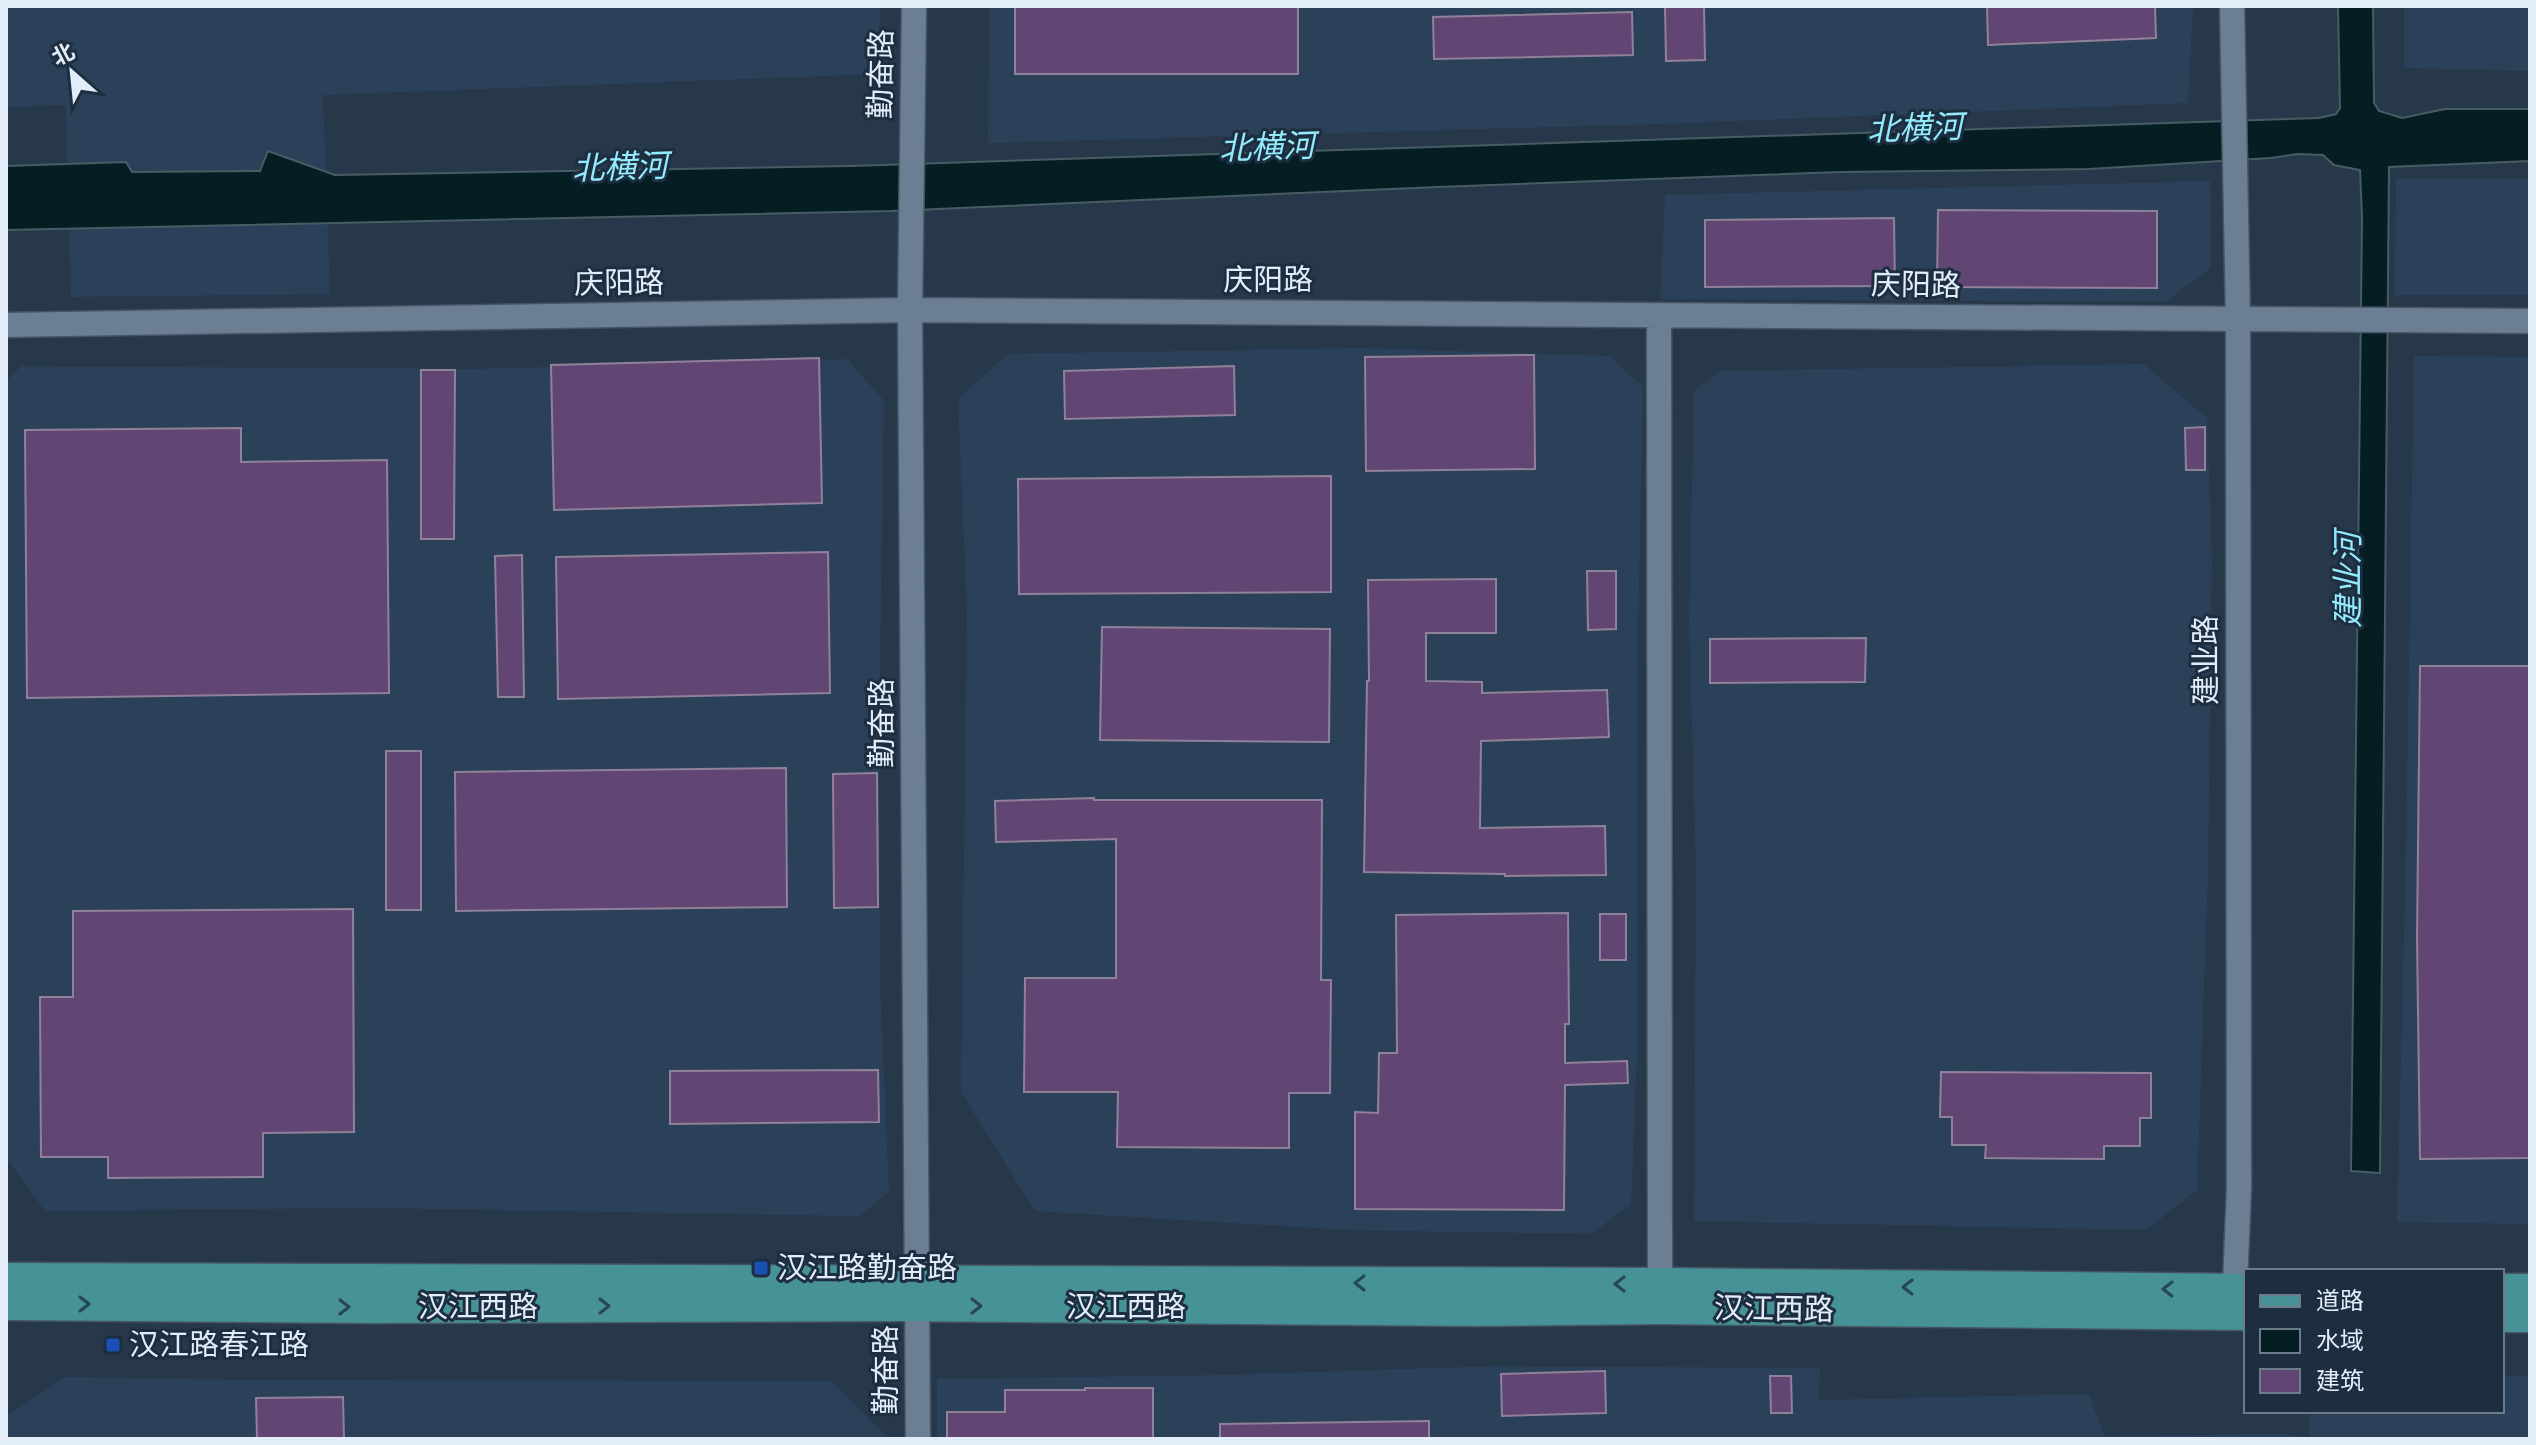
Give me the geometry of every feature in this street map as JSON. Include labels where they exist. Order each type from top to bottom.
[{"type":"main road","name":"汉江西路","points":[[6,1279],[918,1293],[1479,1310],[1660,1296],[2240,1302]]},
{"type":"main road","points":[[2504,1290],[2530,1290]]},
{"type":"main road","name":"汉江西路","points":[[6,1304],[372,1307],[918,1293]]},
{"type":"main road","points":[[2504,1316],[2530,1316]]},
{"type":"street","name":"勤奋路","points":[[914,6],[910,310],[918,1439]]},
{"type":"street","name":"建业路","points":[[2232,6],[2238,320],[2240,1302]]},
{"type":"street","name":"庆阳路","points":[[6,325],[910,310],[2530,321]]},
{"type":"street","points":[[1659,315],[1660,1296]]},
{"type":"shaded area","points":[[6,6],[880,6],[878,74],[323,95],[330,294],[71,297],[66,105],[6,107]]},
{"type":"shaded area","points":[[989,6],[2193,6],[2188,103],[1660,124],[988,143]]},
{"type":"shaded area","points":[[2404,6],[2530,6],[2530,71],[2404,68]]},
{"type":"shaded area","points":[[2396,178],[2530,179],[2530,295],[2395,295]]},
{"type":"shaded area","points":[[2210,181],[2211,268],[2165,302],[1660,299],[1665,195]]},
{"type":"shaded area","points":[[1359,348],[1610,356],[1643,387],[1637,685],[1637,1055],[1631,1204],[1591,1234],[1347,1230],[1035,1211],[961,1092],[967,614],[958,399],[1008,354]]},
{"type":"shaded area","points":[[2414,356],[2530,357],[2530,1224],[2397,1222]]},
{"type":"shaded area","points":[[847,359],[884,401],[879,724],[880,987],[889,1191],[860,1216],[366,1208],[45,1211],[6,1158],[6,381],[21,366],[475,369]]},
{"type":"shaded area","points":[[2144,364],[2207,418],[2212,559],[2208,871],[2197,1190],[2146,1230],[1694,1221],[1696,871],[1689,621],[1694,391],[1722,371]]},
{"type":"shaded area","points":[[1496,1366],[1820,1368],[1819,1400],[2089,1394],[2104,1436],[2285,1434],[2309,1437],[2310,1413],[2504,1413],[2504,1376],[2530,1376],[2530,1439],[937,1439],[937,1379],[1222,1375]]},
{"type":"shaded area","points":[[64,1377],[831,1381],[885,1439],[6,1439],[6,1417]]},
{"type":"water","points":[[2338,6],[2373,6],[2374,103],[2379,111],[2402,118],[2445,109],[2530,109],[2530,161],[2389,167],[2380,1173],[2351,1171],[2362,217],[2360,170],[2334,165],[2323,155],[2298,154],[2089,169],[1840,172],[891,211],[6,230],[6,166],[126,162],[132,172],[260,171],[268,151],[335,175],[851,166],[2319,118],[2336,114],[2340,108]]},
{"type":"building","points":[[1015,6],[1298,6],[1298,74],[1015,74]]},
{"type":"building","points":[[1665,6],[1704,6],[1705,60],[1666,61]]},
{"type":"building","points":[[1987,6],[2155,6],[2156,38],[1988,45]]},
{"type":"building","points":[[1632,12],[1633,55],[1434,59],[1433,17]]},
{"type":"building","points":[[1938,210],[2157,211],[2157,288],[1937,287]]},
{"type":"building","points":[[1894,218],[1895,286],[1705,287],[1705,220]]},
{"type":"building","points":[[1534,355],[1535,469],[1366,471],[1365,357]]},
{"type":"building","points":[[819,358],[822,503],[554,510],[551,365]]},
{"type":"building","points":[[1234,366],[1235,415],[1065,419],[1064,371]]},
{"type":"building","points":[[421,370],[455,370],[454,539],[421,539]]},
{"type":"building","points":[[2205,427],[2205,470],[2186,470],[2185,428]]},
{"type":"building","points":[[241,428],[241,462],[387,460],[389,693],[27,698],[25,430]]},
{"type":"building","points":[[1331,476],[1331,592],[1019,594],[1018,479]]},
{"type":"building","points":[[828,552],[830,693],[558,699],[556,557]]},
{"type":"building","points":[[522,555],[524,697],[498,697],[495,556]]},
{"type":"building","points":[[1587,571],[1616,571],[1616,629],[1588,630]]},
{"type":"building","points":[[1496,579],[1496,633],[1426,633],[1426,681],[1482,682],[1482,693],[1607,690],[1609,737],[1481,741],[1480,828],[1605,826],[1606,875],[1364,872],[1368,580]]},
{"type":"building","points":[[1102,627],[1330,629],[1329,742],[1100,740]]},
{"type":"building","points":[[1866,638],[1865,682],[1710,683],[1710,639]]},
{"type":"building","points":[[2420,666],[2530,666],[2530,1158],[2420,1159],[2417,938]]},
{"type":"building","points":[[386,751],[421,751],[421,910],[386,910]]},
{"type":"building","points":[[786,768],[787,907],[456,911],[455,772]]},
{"type":"building","points":[[877,773],[878,907],[834,908],[833,774]]},
{"type":"building","points":[[1094,798],[1322,800],[1321,980],[1331,980],[1330,1093],[1289,1093],[1289,1148],[1117,1147],[1118,1092],[1024,1092],[1025,978],[1116,978],[1116,839],[996,842],[995,801]]},
{"type":"building","points":[[353,909],[354,1132],[263,1133],[263,1177],[108,1178],[108,1157],[41,1157],[40,997],[73,997],[73,911]]},
{"type":"building","points":[[1568,913],[1569,1024],[1565,1024],[1565,1063],[1627,1061],[1628,1083],[1565,1085],[1564,1210],[1355,1209],[1355,1112],[1378,1113],[1379,1053],[1397,1053],[1396,915]]},
{"type":"building","points":[[1600,914],[1626,914],[1626,960],[1600,960]]},
{"type":"building","points":[[878,1070],[879,1122],[670,1124],[670,1071]]},
{"type":"building","points":[[1941,1072],[2151,1073],[2151,1118],[2140,1118],[2140,1146],[2104,1146],[2104,1159],[1985,1158],[1986,1145],[1952,1145],[1952,1117],[1940,1117]]},
{"type":"building","points":[[1605,1371],[1606,1413],[1502,1416],[1501,1374]]},
{"type":"building","points":[[1770,1376],[1791,1376],[1792,1413],[1771,1413]]},
{"type":"building","points":[[1153,1388],[1153,1439],[947,1439],[947,1412],[1005,1412],[1005,1390]]},
{"type":"building","points":[[343,1397],[344,1439],[257,1439],[256,1398]]},
{"type":"building","points":[[1429,1421],[1429,1439],[1220,1439],[1220,1424]]},
{"type":"place","name":"汉江路勤奋路","points":[[761,1268]]},
{"type":"place","name":"汉江路春江路","points":[[113,1345]]},
{"type":"water label","name":"北横河","points":[[1915,128]]},
{"type":"water label","name":"北横河","points":[[1267,147]]},
{"type":"water label","name":"北横河","points":[[620,167]]},
{"type":"water label","name":"建业河","points":[[2348,580]]}]
